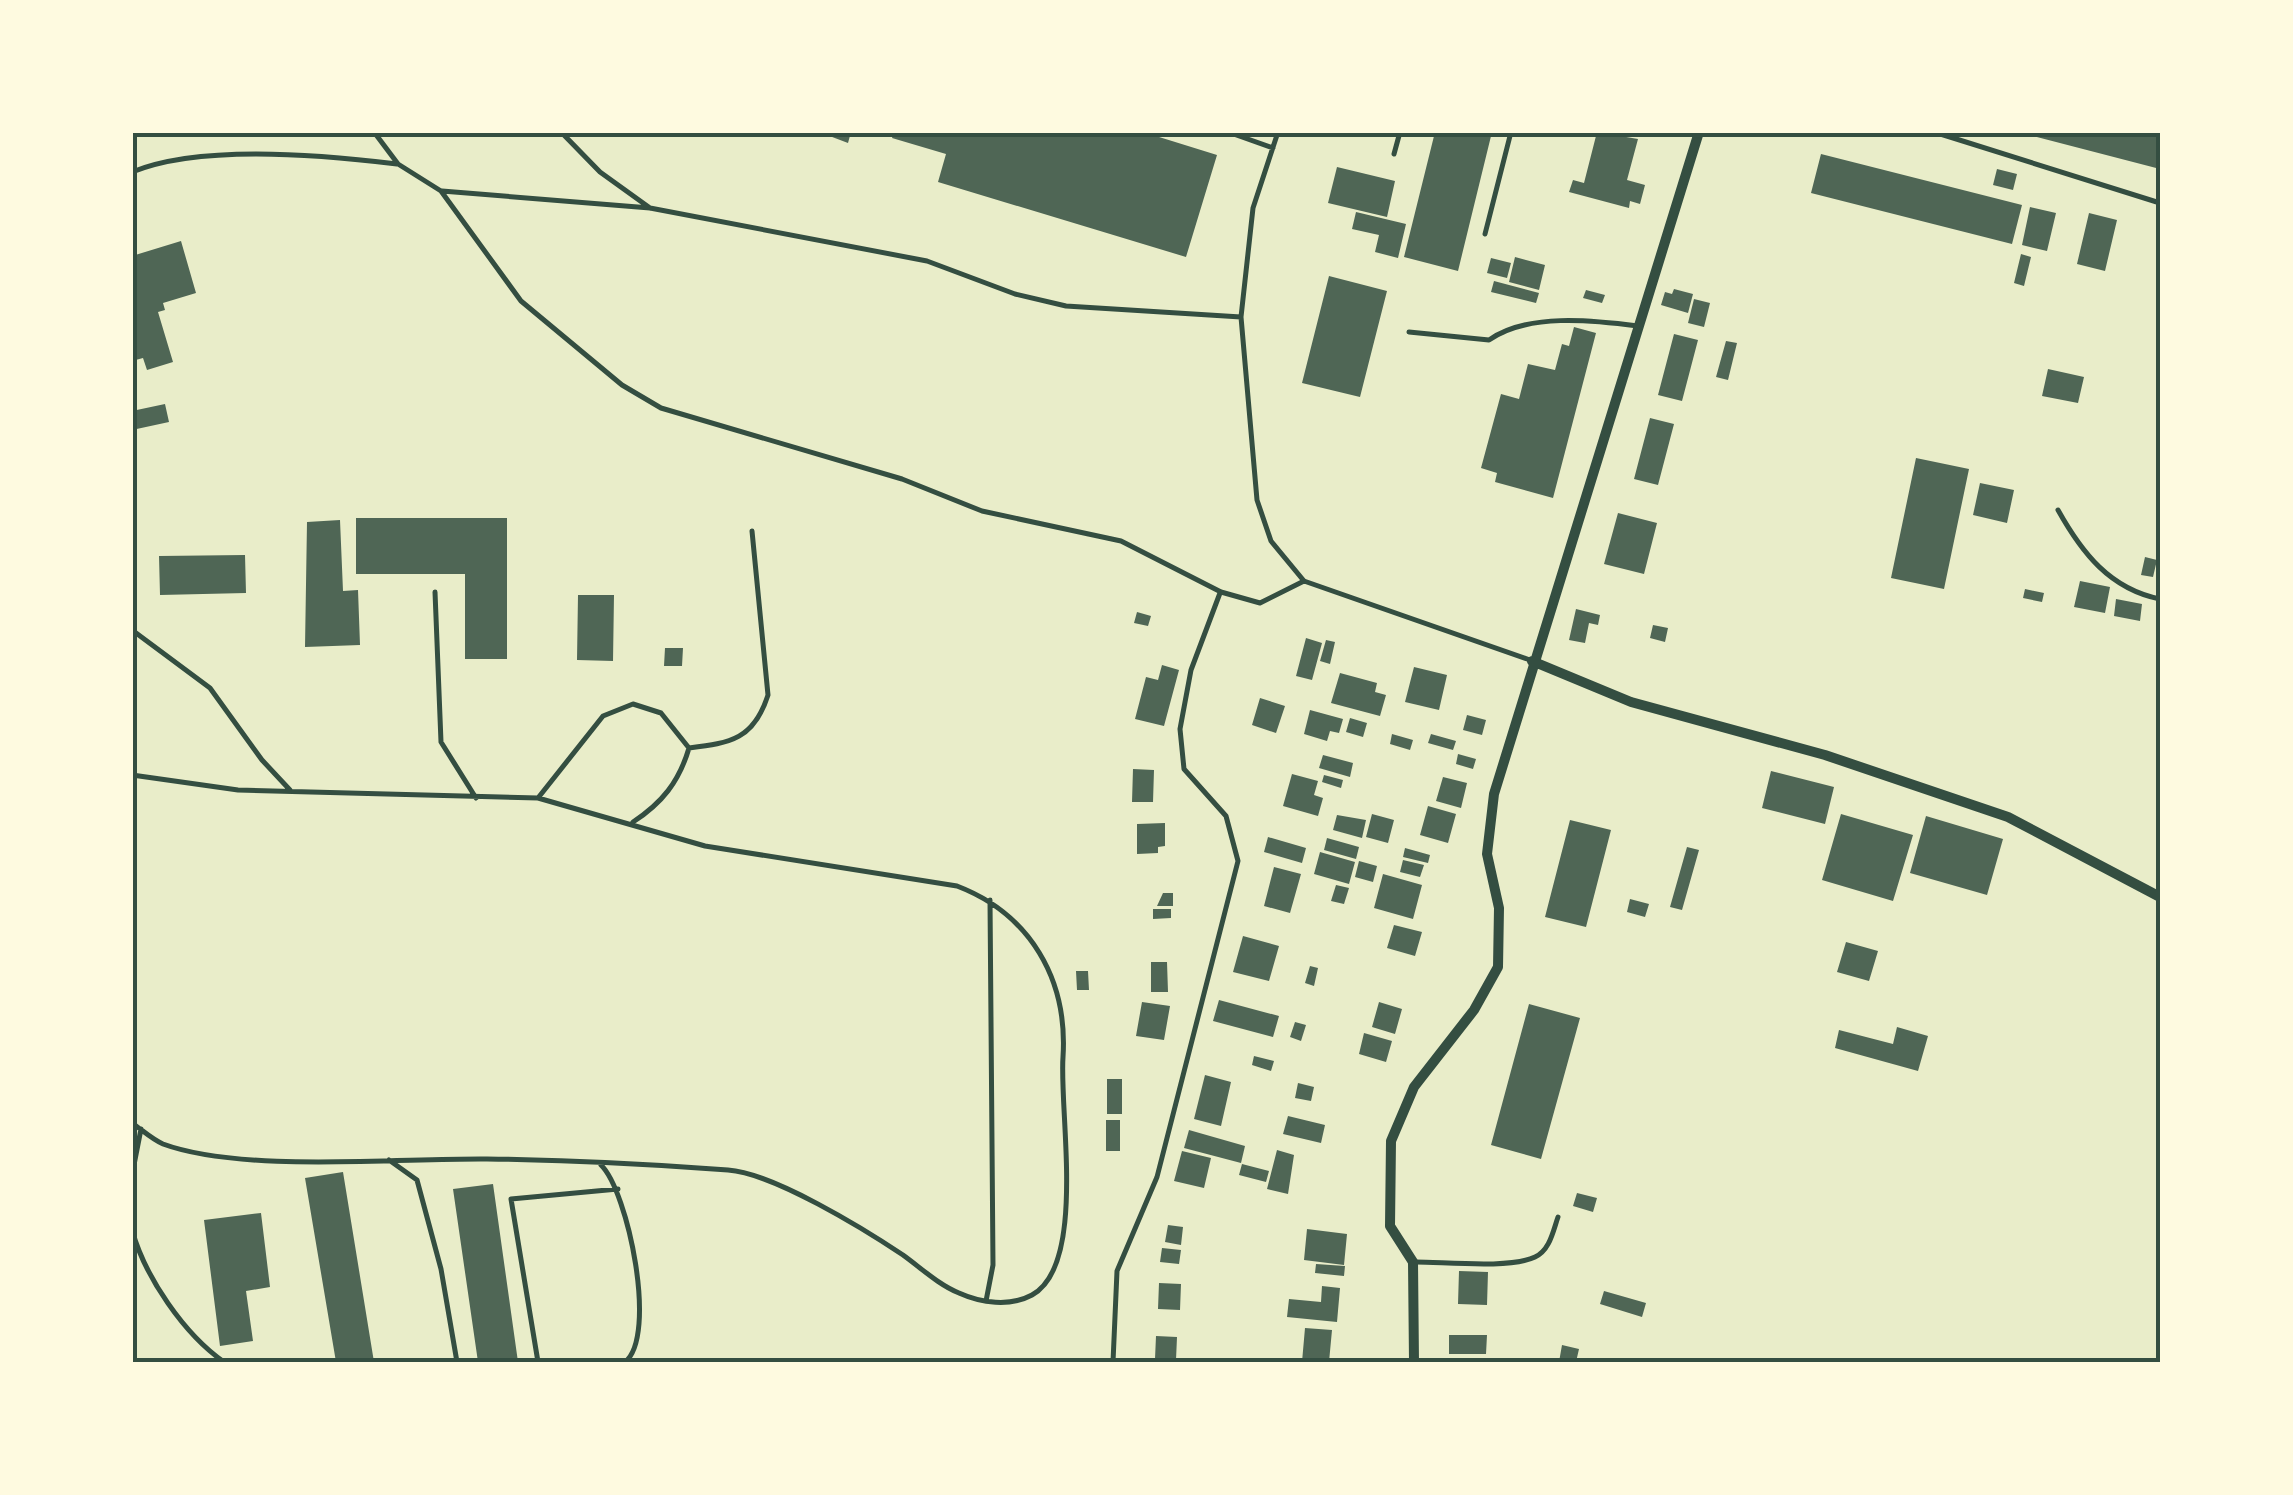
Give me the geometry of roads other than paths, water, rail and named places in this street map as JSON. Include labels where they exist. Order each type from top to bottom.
[{"type":"street","points":[[1414,1362],[1413,1262],[1390,1226],[1391,1141],[1414,1087],[1474,1010],[1498,967],[1498,908],[1487,854],[1494,794],[1698,132]]},
{"type":"street","points":[[1532,661],[1631,702],[1825,755],[2008,817],[2160,897]]},
{"type":"lane","points":[[374,132],[398,164],[441,191],[521,302],[622,385],[661,408],[902,479],[982,511],[1121,541],[1221,592],[1260,603],[1304,581]]},
{"type":"lane","points":[[561,132],[600,172],[650,208]]},
{"type":"lane","points":[[1228,132],[1273,148]]},
{"type":"lane","points":[[1278,132],[1254,208],[1241,318],[1257,500],[1272,541],[1304,581],[1532,661]]},
{"type":"lane","points":[[1394,154],[1400,132]]},
{"type":"lane","points":[[1485,234],[1511,132]]},
{"type":"lane","points":[[1934,132],[2160,203]]},
{"type":"lane","points":[[132,172],[232,156],[321,155],[398,164]]},
{"type":"lane","points":[[441,191],[650,208],[927,261],[1015,294],[1066,306],[1241,318]]},
{"type":"lane","points":[[1409,332],[1489,340],[1508,327],[1597,320],[1638,326]]},
{"type":"lane","points":[[2058,510],[2081,551],[2123,586],[2160,599]]},
{"type":"lane","points":[[689,748],[730,743],[760,721],[768,695],[752,531]]},
{"type":"lane","points":[[436,592],[441,742],[476,798]]},
{"type":"lane","points":[[1113,1362],[1117,1271],[1157,1177],[1238,861],[1226,816],[1184,769],[1180,730],[1191,670],[1221,592]]},
{"type":"lane","points":[[132,630],[210,688],[262,760],[292,792]]},
{"type":"lane","points":[[538,798],[603,716],[633,704],[661,713],[689,748]]},
{"type":"lane","points":[[633,822],[660,804],[683,770],[689,748]]},
{"type":"lane","points":[[132,776],[292,792],[538,798],[633,822],[705,846],[957,886],[990,898],[1021,925],[1049,966],[1065,1026],[1061,1090],[1066,1226],[1061,1259],[1034,1294],[996,1304],[958,1293],[824,1208],[742,1170],[598,1162],[213,1154],[161,1144],[132,1123]]},
{"type":"lane","points":[[986,1301],[994,1266],[990,898]]},
{"type":"lane","points":[[132,1175],[141,1129]]},
{"type":"lane","points":[[386,1158],[417,1180],[442,1269],[456,1362]]},
{"type":"lane","points":[[598,1162],[614,1177],[626,1216],[642,1330],[632,1357],[626,1362]]},
{"type":"lane","points":[[538,1362],[511,1199],[618,1189]]},
{"type":"lane","points":[[1413,1262],[1520,1261],[1538,1257],[1549,1244],[1558,1217]]},
{"type":"lane","points":[[132,1230],[139,1256],[175,1309],[224,1362]]}]
